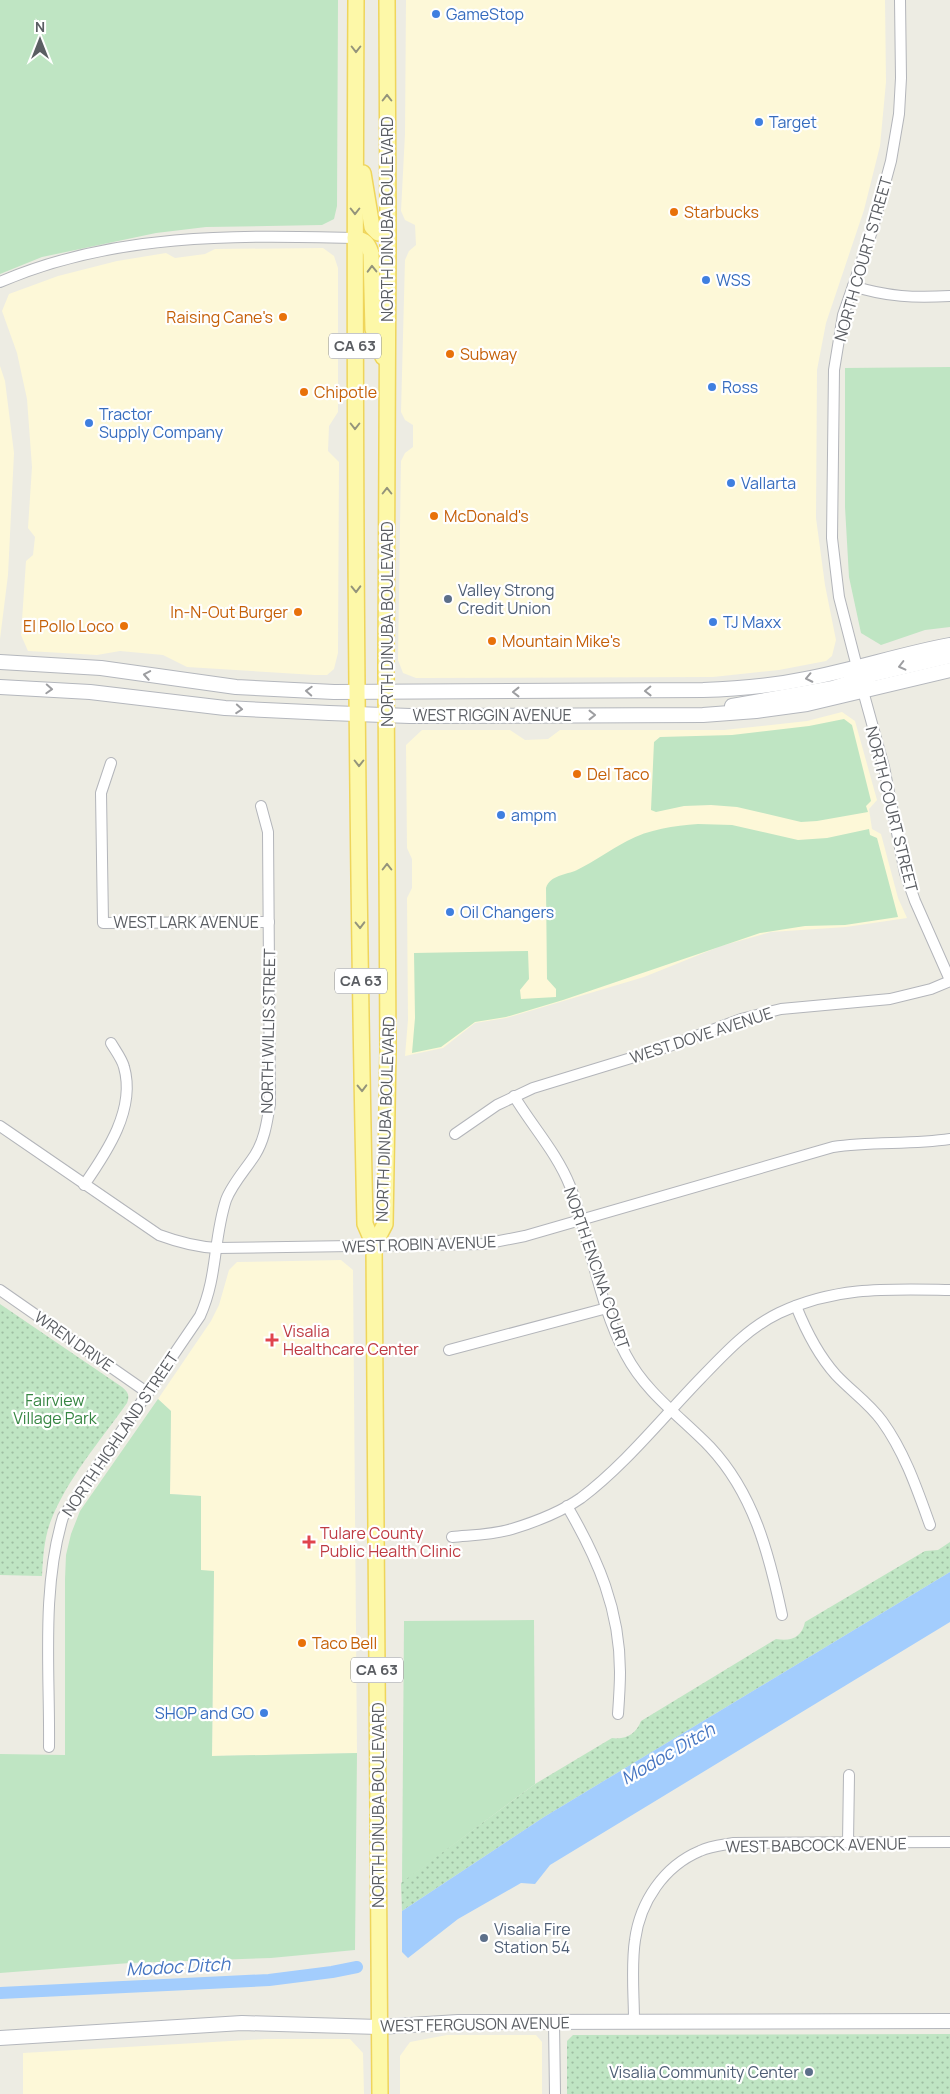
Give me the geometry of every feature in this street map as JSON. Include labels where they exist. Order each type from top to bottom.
[{"type":"main road","name":"NORTH DINUBA BOULEVARD","points":[[356,0],[355,440],[358,714],[366,1224],[374,1245],[380,2094]]},
{"type":"main road","name":"NORTH DINUBA BOULEVARD","points":[[374,1245],[385,1224],[388,1052],[386,692],[387,0]]},
{"type":"main road","points":[[355,125],[372,227],[378,232],[388,235]]},
{"type":"main road","points":[[355,238],[362,240],[368,245],[371,253],[373,329],[387,368]]},
{"type":"main road","name":"WEST RIGGIN AVENUE","points":[[3,665],[100,668],[236,687],[358,692],[716,690],[764,686],[806,679],[950,645]]},
{"type":"main road","points":[[863,691],[864,682],[870,675],[950,656]]},
{"type":"main road","points":[[690,715],[745,703],[833,688],[852,682],[857,675],[857,666]]},
{"type":"main road","name":"WEST RIGGIN AVENUE","points":[[0,687],[90,692],[238,709],[358,714],[690,715],[729,714],[782,708],[950,670]]},
{"type":"main road","name":"WEST FERGUSON AVENUE","points":[[0,2038],[242,2023],[379,2027],[458,2022],[950,2021]]},
{"type":"street","name":"NORTH COURT STREET","points":[[857,666],[838,587],[833,550],[831,510],[834,370],[843,316],[884,191],[894,142],[902,78],[900,0]]},
{"type":"street","points":[[0,282],[94,252],[142,243],[250,236],[355,238]]},
{"type":"street","points":[[854,286],[876,293],[913,298],[950,296]]},
{"type":"street","name":"NORTH COURT STREET","points":[[863,691],[884,767],[905,873],[915,901],[950,980]]},
{"type":"street","name":"WEST LARK AVENUE","points":[[111,763],[101,794],[103,923],[269,922]]},
{"type":"street","name":"NORTH WILLIS STREET","points":[[217,1248],[221,1217],[227,1197],[256,1153],[265,1133],[270,1104],[268,832],[261,806]]},
{"type":"street","name":"WEST DOVE AVENUE","points":[[455,1134],[497,1105],[550,1081],[667,1047],[761,1013],[808,1005],[890,999],[931,989],[950,980]]},
{"type":"street","points":[[84,1185],[106,1153],[123,1110],[126,1086],[124,1066],[111,1043]]},
{"type":"street","name":"NORTH ENCINA COURT","points":[[514,1096],[561,1166],[570,1185],[607,1308],[626,1356],[647,1386],[710,1447],[746,1497],[768,1553],[782,1615]]},
{"type":"street","name":"WEST ROBIN AVENUE","points":[[0,1126],[84,1185],[159,1234],[181,1243],[217,1248],[484,1244],[506,1241],[833,1147],[860,1143],[921,1142],[950,1139]]},
{"type":"street","name":"NORTH HIGHLAND STREET","points":[[49,1747],[50,1572],[56,1538],[63,1517],[200,1316],[212,1283],[217,1248]]},
{"type":"street","name":"WREN DRIVE","points":[[0,1290],[148,1393]]},
{"type":"street","points":[[452,1537],[490,1534],[511,1529],[580,1499],[618,1465],[735,1342],[778,1313],[819,1297],[860,1290],[950,1290]]},
{"type":"street","points":[[796,1306],[808,1334],[826,1363],[842,1381],[871,1407],[892,1437],[914,1482],[930,1526]]},
{"type":"street","points":[[449,1350],[607,1308]]},
{"type":"street","points":[[567,1506],[594,1553],[616,1625],[620,1674],[618,1714]]},
{"type":"street","points":[[848,1843],[849,1775]]},
{"type":"street","name":"WEST BABCOCK AVENUE","points":[[634,2021],[635,1941],[641,1913],[654,1889],[673,1868],[700,1850],[734,1843],[950,1842]]},
{"type":"street","points":[[554,2022],[555,2094]]},
{"type":"shaded area","points":[[406,0],[885,0],[886,82],[880,146],[864,210],[826,323],[817,370],[816,518],[825,585],[836,640],[832,656],[826,661],[779,670],[713,677],[416,678],[403,673],[398,660],[401,461],[405,453],[413,447],[413,425],[405,420],[401,412],[405,260],[409,251],[416,245],[415,225],[405,220],[401,211],[405,134]]},
{"type":"shaded area","points":[[323,248],[334,256],[338,268],[338,412],[329,426],[328,451],[339,462],[338,653],[334,669],[327,675],[315,675],[187,667],[163,655],[120,651],[97,655],[28,651],[21,635],[26,561],[33,555],[35,537],[28,528],[32,467],[27,399],[17,353],[2,311],[9,294],[58,276],[117,261],[166,253],[175,258],[205,254],[215,249]]},
{"type":"shaded area","points":[[0,366],[5,381],[14,453],[8,575],[0,639]]},
{"type":"shaded area","points":[[842,712],[855,721],[877,800],[869,809],[872,829],[881,834],[898,898],[907,918],[846,927],[771,932],[721,946],[644,977],[506,1018],[475,1023],[443,1048],[405,1056],[408,1020],[407,898],[412,888],[412,859],[407,848],[406,745],[422,730],[510,730],[525,740],[548,739],[560,730],[724,730],[807,721]]},
{"type":"shaded area","points":[[341,1260],[353,1270],[357,1753],[212,1756],[214,1571],[201,1571],[201,1496],[170,1494],[171,1411],[158,1399],[211,1321],[219,1305],[229,1270],[237,1262]]},
{"type":"shaded area","points":[[447,2035],[536,2035],[542,2042],[542,2094],[400,2094],[400,2056],[410,2042]]},
{"type":"shaded area","points":[[265,2039],[350,2039],[363,2053],[364,2094],[23,2094],[23,2053]]},
{"type":"green space","points":[[0,0],[338,0],[337,206],[334,219],[322,225],[206,227],[156,233],[42,257],[0,274]]},
{"type":"green space","points":[[950,367],[950,627],[925,630],[881,645],[861,633],[849,577],[845,507],[845,368]]},
{"type":"green space","points":[[844,719],[852,725],[871,801],[866,806],[868,812],[801,822],[737,807],[711,805],[684,806],[656,812],[651,810],[654,742],[660,737],[732,735],[809,726]]},
{"type":"green space","points":[[698,824],[732,825],[798,840],[827,838],[869,829],[870,835],[877,838],[898,917],[845,925],[805,926],[760,933],[563,1000],[506,1017],[475,1022],[441,1047],[412,1053],[415,1018],[414,953],[528,951],[529,979],[520,990],[521,999],[556,997],[556,989],[547,979],[546,888],[551,880],[577,870],[635,837],[662,829]]},
{"type":"green space","name":"Fairview Village Park","points":[[0,1304],[122,1387],[128,1396],[127,1403],[85,1461],[57,1507],[46,1536],[42,1576],[0,1575]]},
{"type":"green space","points":[[158,1399],[171,1411],[170,1494],[201,1496],[201,1570],[214,1571],[212,1756],[357,1753],[355,1950],[271,1958],[130,1963],[0,1973],[0,1754],[65,1755],[65,1579],[66,1555],[71,1534],[80,1511]]},
{"type":"green space","points":[[950,1542],[950,1572],[544,1817],[402,1911],[401,1883],[535,1784],[612,1738],[622,1738],[630,1735],[641,1721],[776,1639],[786,1640],[795,1637],[804,1627],[805,1622],[925,1551],[938,1550]]},
{"type":"green space","points":[[534,1620],[535,1784],[402,1883],[404,1621]]},
{"type":"green space","points":[[950,2034],[950,2094],[567,2094],[567,2041],[573,2035]]},
{"type":"water","points":[[950,1572],[950,1622],[550,1865],[535,1884],[521,1883],[458,1919],[408,1958],[402,1952],[402,1911],[544,1817]]},
{"type":"waterway","name":"Modoc Ditch","points":[[0,1993],[269,1980],[357,1967]]},
{"type":"place","name":"GameStop","points":[[436,14]]},
{"type":"place","name":"Target","points":[[759,122]]},
{"type":"place","name":"Starbucks","points":[[674,212]]},
{"type":"place","name":"WSS","points":[[706,280]]},
{"type":"place","name":"Raising Cane's","points":[[283,317]]},
{"type":"place","name":"Subway","points":[[450,354]]},
{"type":"place","name":"Ross","points":[[712,387]]},
{"type":"place","name":"Chipotle","points":[[304,392]]},
{"type":"place","name":"Tractor Supply Company","points":[[89,423]]},
{"type":"place","name":"Vallarta","points":[[731,483]]},
{"type":"place","name":"McDonald's","points":[[434,516]]},
{"type":"place","name":"Valley Strong Credit Union","points":[[448,599]]},
{"type":"place","name":"In-N-Out Burger","points":[[298,612]]},
{"type":"place","name":"TJ Maxx","points":[[713,622]]},
{"type":"place","name":"El Pollo Loco","points":[[124,626]]},
{"type":"place","name":"Mountain Mike's","points":[[492,641]]},
{"type":"place","name":"Del Taco","points":[[577,774]]},
{"type":"place","name":"ampm","points":[[501,815]]},
{"type":"place","name":"Oil Changers","points":[[450,912]]},
{"type":"place","name":"Visalia Healthcare Center","points":[[272,1340]]},
{"type":"place","name":"Tulare County Public Health Clinic","points":[[309,1542]]},
{"type":"place","name":"Taco Bell","points":[[302,1643]]},
{"type":"place","name":"SHOP and GO","points":[[264,1713]]},
{"type":"place","name":"Visalia Fire Station 54","points":[[484,1938]]},
{"type":"place","name":"Visalia Community Center","points":[[809,2072]]}]
